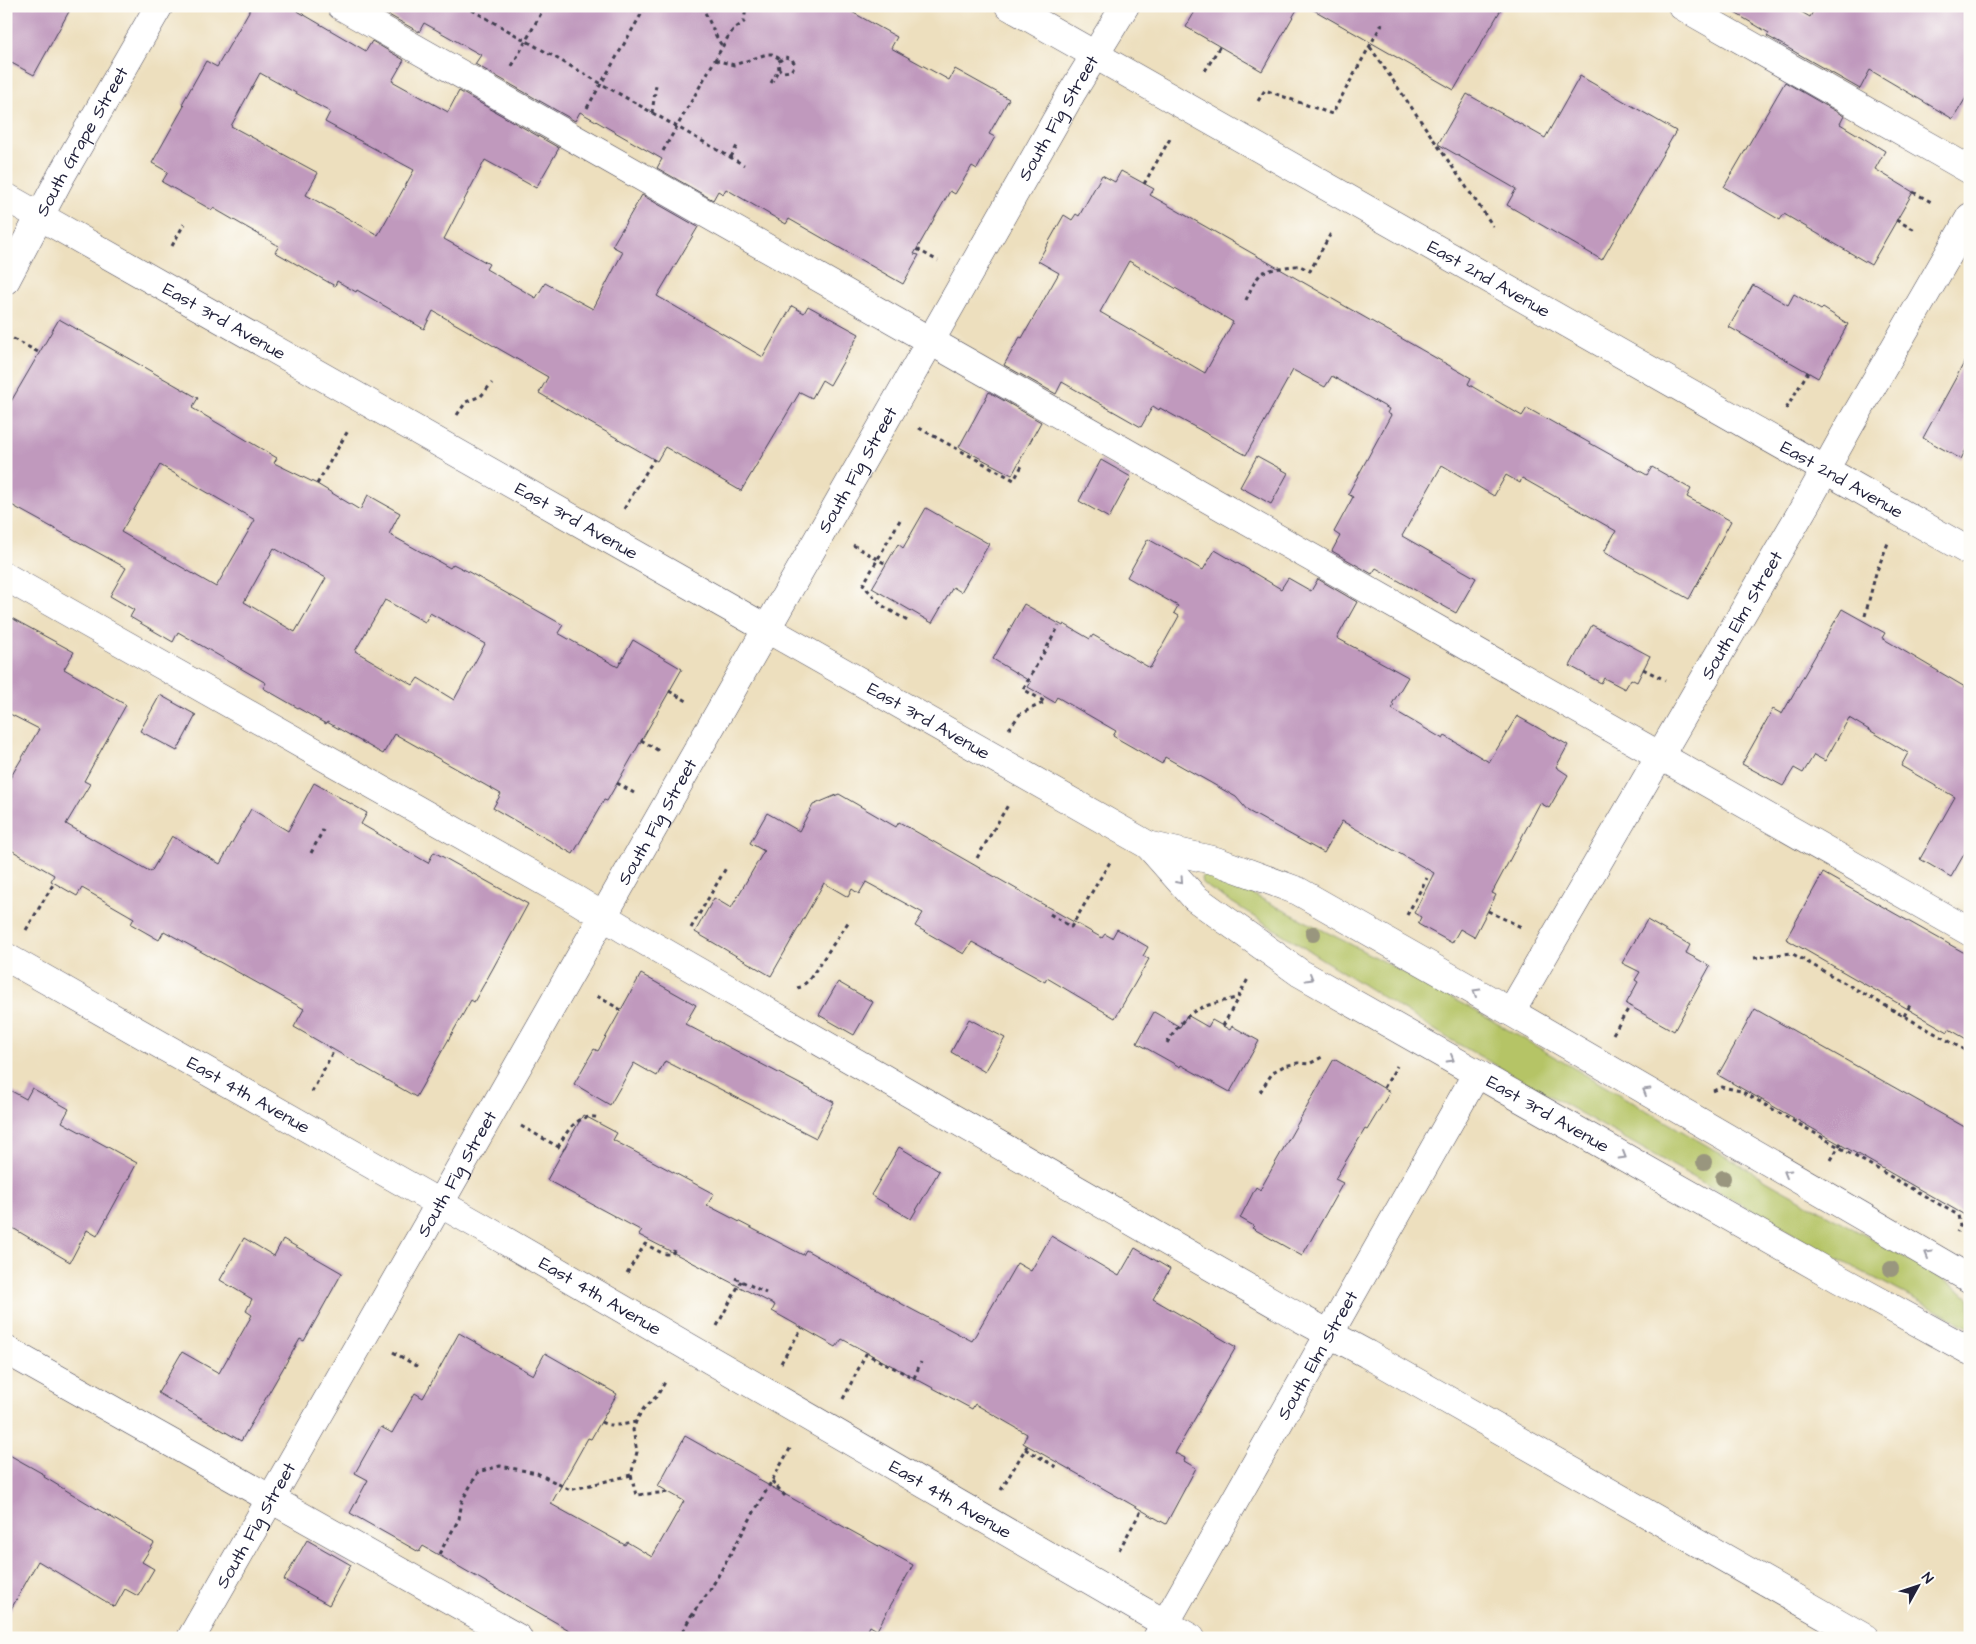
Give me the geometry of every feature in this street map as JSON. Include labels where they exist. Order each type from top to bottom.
[{"type":"street","name":"South Grape Street","points":[[6,280],[61,176],[159,6]]},
{"type":"street","points":[[341,6],[1970,932]]},
{"type":"street","name":"East 2nd Avenue","points":[[1009,6],[1970,552]]},
{"type":"street","name":"South Fig Street","points":[[191,1638],[1071,94],[1125,6]]},
{"type":"street","points":[[1682,6],[1970,170]]},
{"type":"street","name":"East 3rd Avenue","points":[[6,197],[1137,840],[1216,861],[1298,891],[1511,1012],[1970,1279]]},
{"type":"street","name":"South Elm Street","points":[[1511,1012],[1970,217]]},
{"type":"street","points":[[6,577],[603,915],[1329,1334],[1865,1638]]},
{"type":"street","name":"East 3rd Avenue","points":[[1137,840],[1195,898],[1300,973],[1970,1351]]},
{"type":"street","name":"East 4th Avenue","points":[[8,958],[440,1203],[828,1428],[984,1519],[1161,1630],[1191,1638]]},
{"type":"street","name":"South Elm Street","points":[[1161,1630],[1477,1073]]},
{"type":"street","points":[[6,1350],[518,1638]]},
{"type":"path","points":[[495,95],[545,6]]},
{"type":"path","points":[[571,137],[646,6]]},
{"type":"path","points":[[700,6],[715,36],[723,47]]},
{"type":"path","points":[[646,180],[733,30],[744,22],[746,6]]},
{"type":"path","points":[[467,7],[744,165]]},
{"type":"path","points":[[1258,101],[1265,90],[1332,114],[1382,24]]},
{"type":"path","points":[[1205,71],[1220,46]]},
{"type":"path","points":[[1370,48],[1493,226]]},
{"type":"path","points":[[715,60],[734,65],[767,54],[772,54],[780,59]]},
{"type":"path","points":[[779,69],[787,73],[795,65],[788,56],[780,59]]},
{"type":"path","points":[[771,83],[779,69],[778,62],[780,59]]},
{"type":"path","points":[[652,113],[656,85]]},
{"type":"path","points":[[1144,184],[1188,108]]},
{"type":"path","points":[[731,157],[737,146]]},
{"type":"path","points":[[1913,192],[1933,203]]},
{"type":"path","points":[[1896,220],[1917,231]]},
{"type":"path","points":[[172,246],[184,224]]},
{"type":"path","points":[[1246,300],[1260,274],[1265,271],[1292,265],[1300,266],[1310,271],[1331,233]]},
{"type":"path","points":[[917,249],[942,264]]},
{"type":"path","points":[[6,335],[40,353]]},
{"type":"path","points":[[1793,398],[1808,372]]},
{"type":"path","points":[[441,444],[466,402],[481,396],[492,383]]},
{"type":"path","points":[[318,484],[366,401]]},
{"type":"path","points":[[890,412],[1014,480],[1023,464]]},
{"type":"path","points":[[607,538],[654,459]]},
{"type":"path","points":[[1865,616],[1884,550],[1904,514]]},
{"type":"path","points":[[900,520],[863,585],[884,606],[909,622]]},
{"type":"path","points":[[993,758],[1012,723],[1020,714],[1045,702],[1023,689],[1059,626]]},
{"type":"path","points":[[1644,669],[1672,683]]},
{"type":"path","points":[[977,858],[1025,776]]},
{"type":"path","points":[[311,853],[323,830]]},
{"type":"path","points":[[1050,914],[1072,927],[1137,840]]},
{"type":"path","points":[[689,932],[726,868]]},
{"type":"path","points":[[1402,923],[1427,878]]},
{"type":"path","points":[[8,958],[54,883]]},
{"type":"path","points":[[1488,911],[1529,931]]},
{"type":"path","points":[[794,988],[801,987],[809,980],[849,921]]},
{"type":"path","points":[[1223,1026],[1266,948]]},
{"type":"path","points":[[1754,958],[1790,953],[1970,1053]]},
{"type":"path","points":[[592,994],[621,1010]]},
{"type":"path","points":[[1167,1043],[1185,1017],[1194,1010],[1237,998]]},
{"type":"path","points":[[1904,1016],[1910,1005]]},
{"type":"path","points":[[313,1090],[334,1050]]},
{"type":"path","points":[[1260,1092],[1274,1072],[1284,1066],[1298,1063],[1309,1064],[1324,1056]]},
{"type":"path","points":[[1708,1093],[1722,1087],[1740,1092],[1958,1216],[1960,1226],[1953,1239]]},
{"type":"path","points":[[493,1109],[564,1150]]},
{"type":"path","points":[[558,1147],[570,1128],[579,1120],[587,1116],[600,1118]]},
{"type":"path","points":[[1833,1158],[1842,1141]]},
{"type":"path","points":[[610,1302],[645,1244],[664,1254],[672,1254],[675,1249]]},
{"type":"path","points":[[735,1278],[766,1293]]},
{"type":"path","points":[[701,1355],[741,1280]]},
{"type":"path","points":[[765,1392],[802,1328]]},
{"type":"path","points":[[828,1428],[866,1354],[914,1378],[921,1362]]},
{"type":"path","points":[[665,1382],[657,1396],[644,1408],[633,1430],[637,1452],[631,1475],[636,1495],[669,1492]]},
{"type":"path","points":[[601,1422],[613,1425],[636,1422]]},
{"type":"path","points":[[984,1519],[1026,1448],[1058,1468]]},
{"type":"path","points":[[679,1638],[692,1614],[709,1592],[787,1454]]},
{"type":"path","points":[[422,1584],[459,1519],[462,1501],[478,1472],[500,1466],[537,1473],[570,1490],[631,1475]]},
{"type":"path","points":[[772,1481],[785,1496]]},
{"type":"path","points":[[1119,1550],[1141,1510]]},
{"type":"path","points":[[692,1614],[699,1618]]},
{"type":"green space","points":[[1204,874],[1213,874],[1474,1010],[1773,1184],[1931,1272],[1970,1297],[1970,1328],[1834,1257],[1446,1037],[1209,888],[1202,883],[1201,878]]},
{"type":"building","points":[[6,6],[72,6],[34,75],[6,60]]},
{"type":"building","points":[[252,6],[289,6],[366,51],[372,41],[404,60],[392,81],[448,112],[459,91],[559,148],[536,188],[485,160],[444,239],[489,264],[486,269],[536,298],[545,283],[593,309],[623,252],[612,246],[642,195],[698,227],[657,296],[763,357],[792,306],[804,313],[808,306],[859,334],[830,385],[822,380],[812,398],[800,392],[741,491],[665,447],[657,461],[539,393],[548,377],[433,311],[424,329],[357,290],[356,292],[337,281],[335,286],[275,252],[279,246],[213,208],[212,210],[162,182],[168,172],[152,163],[184,106],[182,104],[206,61],[217,67]],"holes":[[[260,73],[330,112],[325,122],[414,170],[378,235],[306,195],[318,173],[231,126]]]},
{"type":"building","points":[[392,6],[841,6],[897,37],[891,48],[949,80],[955,69],[1009,99],[989,134],[995,137],[977,169],[972,166],[955,194],[950,191],[914,254],[919,255],[903,284],[789,219],[786,224],[726,189],[723,194],[718,191],[713,200],[657,168],[662,159],[580,112],[575,121],[475,64],[481,55],[424,23],[419,32],[387,14]]},
{"type":"building","points":[[1198,6],[1299,6],[1262,71],[1186,27]]},
{"type":"building","points":[[1307,6],[1503,6],[1454,90]]},
{"type":"building","points":[[1723,6],[1791,6],[1810,17],[1816,6],[1970,6],[1970,91],[1953,119],[1870,70],[1860,89],[1767,36],[1769,33]]},
{"type":"building","points":[[1580,76],[1676,131],[1602,260],[1507,205],[1516,189],[1438,144],[1467,94],[1545,138]]},
{"type":"building","points":[[1785,82],[1844,116],[1840,124],[1885,151],[1875,169],[1913,192],[1871,265],[1784,214],[1780,220],[1724,187]]},
{"type":"building","points":[[1121,171],[1154,189],[1150,195],[1471,378],[1468,384],[1522,416],[1527,408],[1647,475],[1652,467],[1691,489],[1687,497],[1731,521],[1689,599],[1604,552],[1616,531],[1522,478],[1520,483],[1506,475],[1494,496],[1442,465],[1402,536],[1476,578],[1456,613],[1376,568],[1372,574],[1332,551],[1340,536],[1334,532],[1353,497],[1348,494],[1391,415],[1387,413],[1389,409],[1332,376],[1325,387],[1293,370],[1246,455],[1160,408],[1159,410],[1153,406],[1141,427],[1062,382],[1056,394],[1004,365],[1020,337],[1022,338],[1059,273],[1038,261],[1064,215],[1072,220],[1076,214],[1079,216],[1102,175],[1115,182]],"holes":[[[1129,261],[1233,322],[1205,373],[1100,312]]]},
{"type":"building","points":[[1753,285],[1788,305],[1794,294],[1821,310],[1823,308],[1848,324],[1818,378],[1729,327]]},
{"type":"building","points":[[59,319],[198,398],[192,408],[277,458],[274,463],[317,484],[360,510],[368,495],[400,513],[389,534],[450,568],[453,564],[467,571],[563,625],[558,633],[618,667],[633,640],[682,669],[607,801],[604,800],[573,854],[493,808],[501,794],[395,734],[383,754],[263,688],[266,683],[178,632],[173,642],[130,617],[134,610],[110,596],[126,568],[6,502],[6,410]],"holes":[[[160,465],[255,520],[216,587],[121,532]],[[274,548],[326,578],[295,632],[244,602]],[[385,600],[425,622],[430,613],[485,644],[454,700],[418,678],[413,685],[355,651]]]},
{"type":"building","points":[[1970,352],[1970,442],[1961,459],[1923,438]]},
{"type":"building","points":[[989,392],[1041,422],[1012,475],[959,447]]},
{"type":"building","points":[[1257,456],[1288,473],[1271,504],[1240,487]]},
{"type":"building","points":[[1101,460],[1131,477],[1109,518],[1079,501]]},
{"type":"building","points":[[926,508],[989,544],[961,592],[953,587],[932,623],[872,588],[898,544],[903,548]]},
{"type":"building","points":[[1148,539],[1203,570],[1215,550],[1281,589],[1288,578],[1311,591],[1318,579],[1357,602],[1337,638],[1408,677],[1392,704],[1394,705],[1392,709],[1443,739],[1445,736],[1489,762],[1517,716],[1568,745],[1556,767],[1568,775],[1549,808],[1540,803],[1492,893],[1496,895],[1474,937],[1460,929],[1452,943],[1418,924],[1421,917],[1414,913],[1434,873],[1342,821],[1324,853],[1248,811],[1236,797],[1165,757],[1162,764],[1113,736],[1116,731],[1057,697],[1054,702],[1028,687],[1031,682],[993,659],[1024,604],[1090,639],[1093,635],[1150,668],[1179,616],[1174,613],[1178,606],[1127,577]]},
{"type":"building","points":[[1842,609],[1885,633],[1882,638],[1970,690],[1970,844],[1951,877],[1920,859],[1955,797],[1901,766],[1908,753],[1849,718],[1825,761],[1814,755],[1803,773],[1794,768],[1783,786],[1742,764],[1773,709],[1782,714]]},
{"type":"building","points":[[6,615],[74,652],[64,669],[126,705],[84,781],[90,784],[66,824],[151,872],[172,836],[220,864],[251,809],[288,831],[314,783],[367,813],[361,824],[428,863],[434,852],[528,904],[474,1002],[471,1000],[416,1097],[294,1027],[304,1009],[164,931],[159,940],[131,924],[134,918],[82,888],[77,896],[51,881],[54,875],[6,847],[6,785],[39,729],[6,712]]},
{"type":"building","points":[[1592,625],[1650,656],[1637,682],[1631,679],[1625,689],[1604,678],[1601,683],[1570,666]]},
{"type":"building","points":[[160,695],[196,715],[177,751],[140,731]]},
{"type":"building","points":[[839,794],[896,827],[899,822],[1102,938],[1105,934],[1112,938],[1117,929],[1148,947],[1143,956],[1149,959],[1115,1018],[1047,978],[1045,982],[972,942],[964,954],[915,926],[923,913],[866,882],[859,894],[852,889],[848,897],[824,883],[771,976],[695,932],[714,898],[731,908],[764,851],[750,843],[767,813],[799,831],[813,805]]},
{"type":"building","points":[[1823,873],[1970,956],[1970,1041],[1949,1029],[1948,1032],[1786,939]]},
{"type":"building","points":[[1647,920],[1690,945],[1686,953],[1710,966],[1674,1031],[1626,1004],[1638,982],[1635,980],[1640,972],[1622,963]]},
{"type":"building","points":[[641,974],[696,1005],[685,1024],[834,1102],[816,1138],[665,1061],[657,1076],[634,1063],[610,1105],[574,1084],[594,1049],[598,1051]]},
{"type":"building","points":[[838,982],[873,1002],[854,1035],[819,1015]]},
{"type":"building","points":[[1755,1009],[1970,1130],[1970,1218],[1718,1075]]},
{"type":"building","points":[[1154,1012],[1180,1027],[1187,1015],[1208,1027],[1212,1020],[1230,1030],[1232,1026],[1259,1041],[1230,1092],[1137,1043]]},
{"type":"building","points":[[969,1019],[1005,1038],[985,1072],[951,1052]]},
{"type":"building","points":[[1334,1059],[1390,1092],[1335,1179],[1343,1183],[1302,1256],[1252,1228],[1254,1226],[1240,1218],[1256,1187],[1260,1190]]},
{"type":"building","points":[[6,1088],[26,1099],[32,1088],[69,1109],[62,1122],[137,1163],[97,1236],[87,1230],[70,1262],[6,1224]]},
{"type":"building","points":[[583,1115],[617,1133],[613,1140],[714,1194],[707,1205],[803,1255],[806,1250],[972,1341],[1017,1263],[1031,1271],[1051,1236],[1119,1276],[1135,1248],[1170,1269],[1153,1299],[1236,1347],[1175,1453],[1185,1458],[1184,1461],[1196,1468],[1166,1524],[1023,1443],[1027,1434],[975,1404],[972,1409],[842,1339],[836,1347],[772,1311],[775,1305],[639,1235],[642,1231],[547,1180]]},
{"type":"building","points":[[899,1147],[939,1171],[911,1219],[871,1195]]},
{"type":"building","points":[[244,1238],[274,1256],[283,1239],[342,1273],[304,1341],[300,1339],[241,1441],[158,1393],[182,1352],[219,1373],[252,1315],[246,1311],[252,1299],[220,1280]]},
{"type":"building","points":[[459,1333],[533,1375],[545,1353],[617,1394],[591,1439],[588,1438],[551,1504],[625,1545],[627,1542],[652,1557],[684,1501],[658,1486],[685,1436],[758,1477],[757,1479],[913,1565],[877,1630],[870,1626],[864,1638],[583,1638],[423,1546],[419,1552],[350,1513],[368,1480],[355,1473],[381,1427],[392,1433],[415,1393],[423,1398]]},
{"type":"building","points":[[6,1453],[154,1543],[142,1562],[154,1569],[138,1596],[125,1589],[115,1607],[38,1561],[6,1618]]},
{"type":"building","points":[[307,1540],[351,1565],[329,1605],[284,1580]]}]
